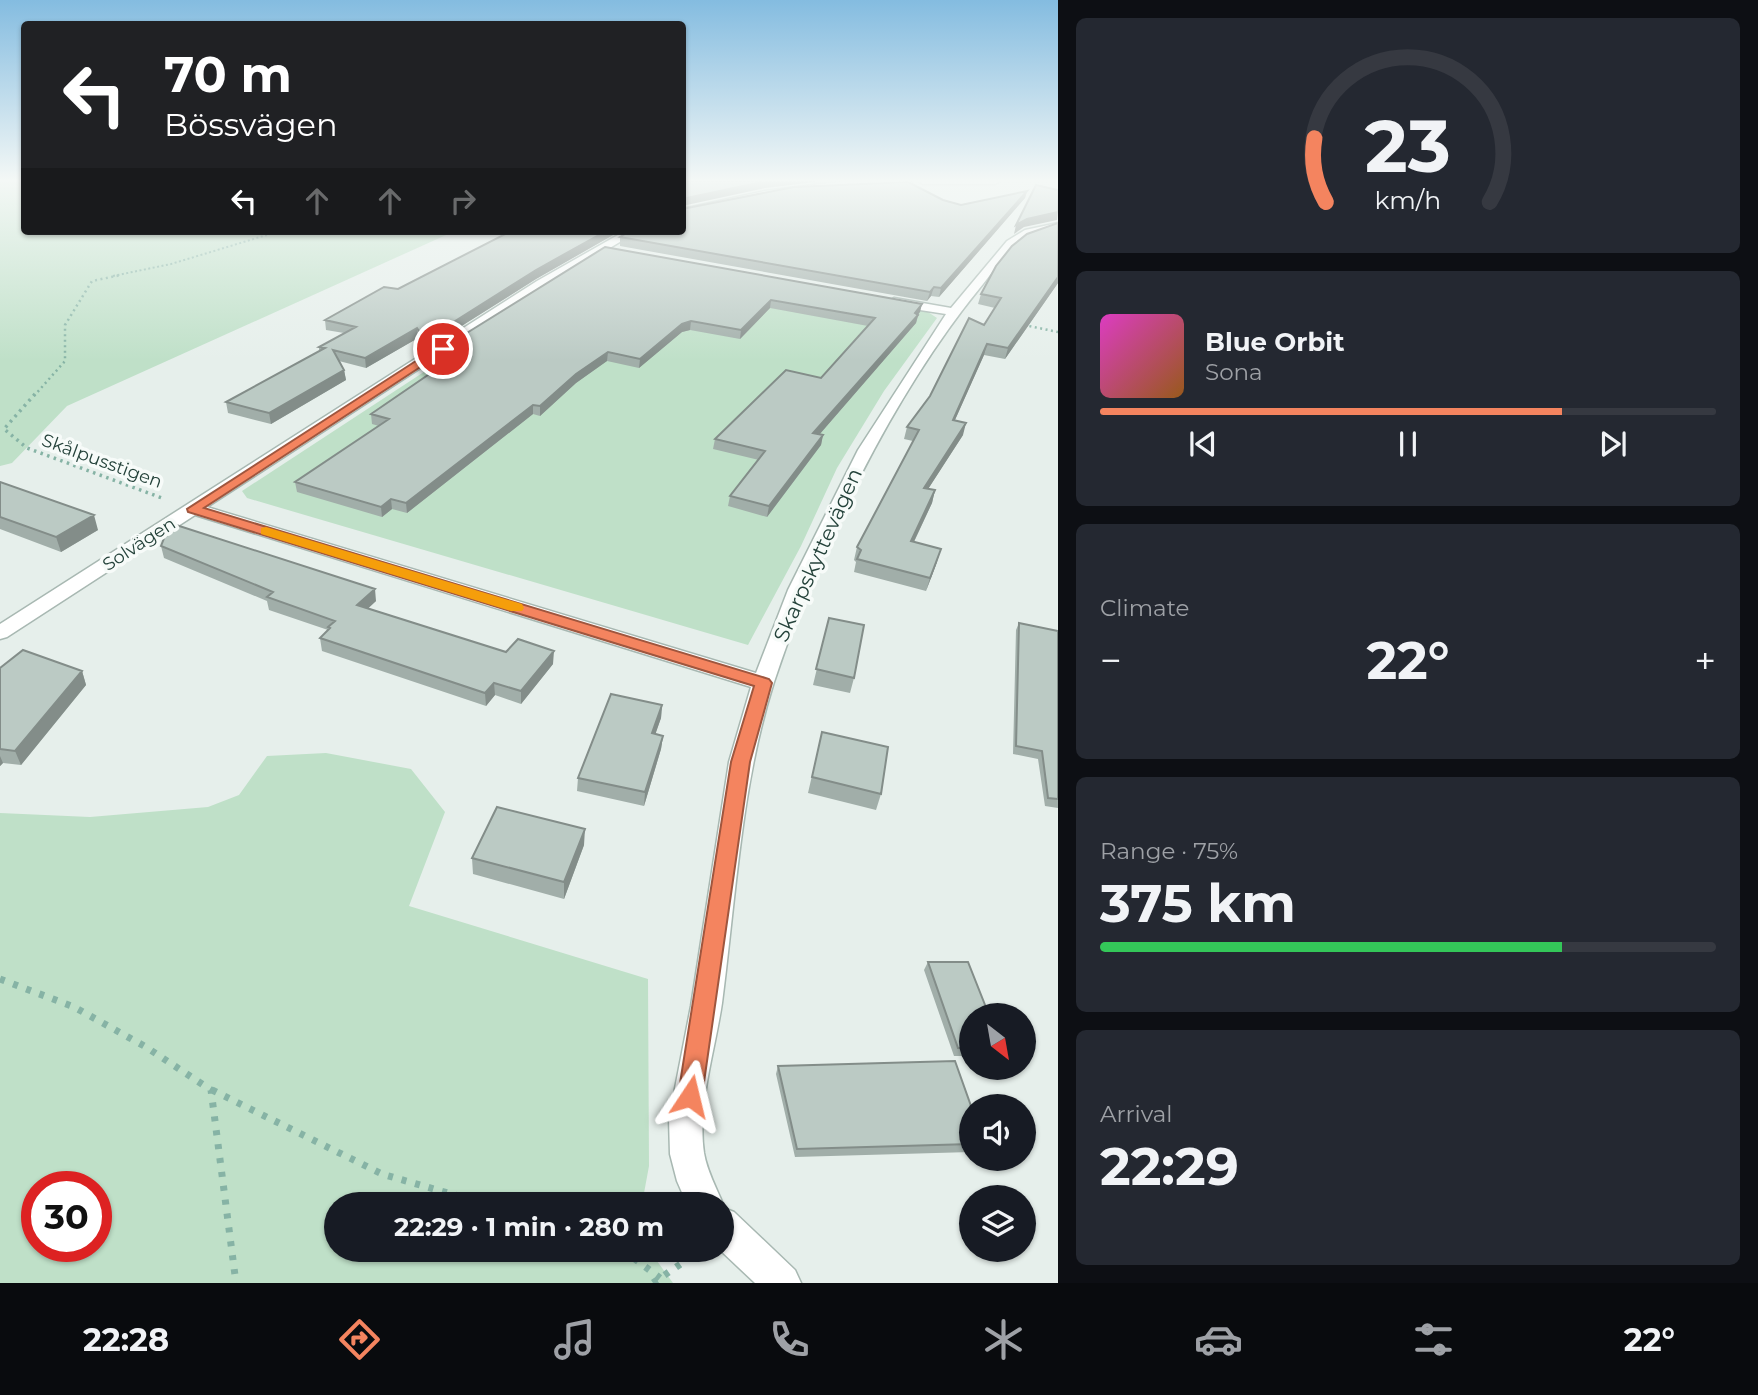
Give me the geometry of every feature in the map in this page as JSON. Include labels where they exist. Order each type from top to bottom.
[{"type":"street","name":"Solvägen","points":[[0,633],[614,241]]},
{"type":"street","name":"Skarpskyttevägen","points":[[699,1192],[687,1154],[686,1119],[706,1006],[741,762],[763,683],[798,590],[866,450],[954,312],[1014,241]]},
{"type":"street","points":[[600,248],[626,253]]},
{"type":"street","points":[[887,300],[954,312]]},
{"type":"street","points":[[193,509],[763,683]]},
{"type":"street","points":[[734,1244],[782,1283]]},
{"type":"path","name":"Skålpusstigen","points":[[193,509],[27,448],[4,429],[65,361],[65,324],[92,281],[171,264],[247,241]]},
{"type":"path","points":[[1022,325],[1058,331]]},
{"type":"path","points":[[0,979],[74,1007],[146,1046],[211,1090],[382,1174],[444,1192]]},
{"type":"path","points":[[211,1090],[236,1283]]},
{"type":"path","points":[[636,1262],[656,1280],[675,1262]]},
{"type":"green space","points":[[0,241],[433,241],[67,406],[12,463],[0,466]]},
{"type":"green space","points":[[817,292],[928,312],[937,318],[884,391],[837,468],[801,546],[748,645],[247,498],[242,491],[459,349]]},
{"type":"green space","points":[[326,753],[411,769],[445,812],[409,906],[648,979],[649,1166],[644,1192],[324,1192],[324,1262],[658,1262],[673,1283],[0,1283],[0,813],[90,817],[208,807],[239,795],[267,756]]},
{"type":"building","points":[[492,241],[588,241],[536,270],[425,340],[417,328],[365,358],[333,350],[344,370],[269,413],[226,402],[325,348],[319,347],[356,327],[325,320],[384,287],[398,289]]},
{"type":"building","points":[[642,241],[983,241],[941,288],[934,287],[930,292]]},
{"type":"building","points":[[1018,241],[1058,241],[1058,277],[1008,348],[987,344],[953,420],[966,423],[924,488],[935,490],[911,541],[941,549],[930,578],[857,559],[861,550],[857,547],[919,430],[907,427],[930,396],[969,318],[984,325],[1001,298],[981,294],[996,266]]},
{"type":"building","points":[[605,247],[922,304],[915,313],[918,315],[813,433],[823,435],[769,506],[730,496],[765,451],[715,439],[786,370],[821,378],[875,318],[771,300],[741,330],[691,321],[682,324],[640,359],[608,352],[576,374],[540,406],[533,405],[406,503],[391,499],[381,507],[295,482],[389,419],[371,414],[441,366],[433,354]]},
{"type":"building","points":[[0,482],[94,515],[56,537],[0,517]]},
{"type":"building","points":[[170,523],[375,589],[357,605],[506,652],[518,639],[554,651],[521,691],[494,683],[485,693],[320,638],[335,621],[267,597],[273,592],[161,546]]},
{"type":"building","points":[[829,618],[864,625],[854,678],[816,669]]},
{"type":"building","points":[[1019,623],[1058,631],[1058,799],[1048,798],[1042,751],[1016,746]]},
{"type":"building","points":[[23,650],[82,671],[15,751],[0,749],[0,668]]},
{"type":"building","points":[[611,694],[662,705],[652,733],[663,736],[645,792],[578,778]]},
{"type":"building","points":[[822,732],[888,747],[881,794],[812,777]]},
{"type":"building","points":[[497,807],[585,829],[564,882],[472,858]]},
{"type":"building","points":[[928,962],[968,962],[984,1003],[959,1003],[958,1048]]},
{"type":"building","points":[[955,1061],[959,1080],[962,1080],[967,1094],[959,1094],[959,1144],[797,1149],[778,1066]]},
{"type":"slow traffic","points":[[266,531],[517,608]]},
{"type":"route","points":[[443,349],[193,509],[763,683],[744,742],[706,1006],[690,1096]]}]
